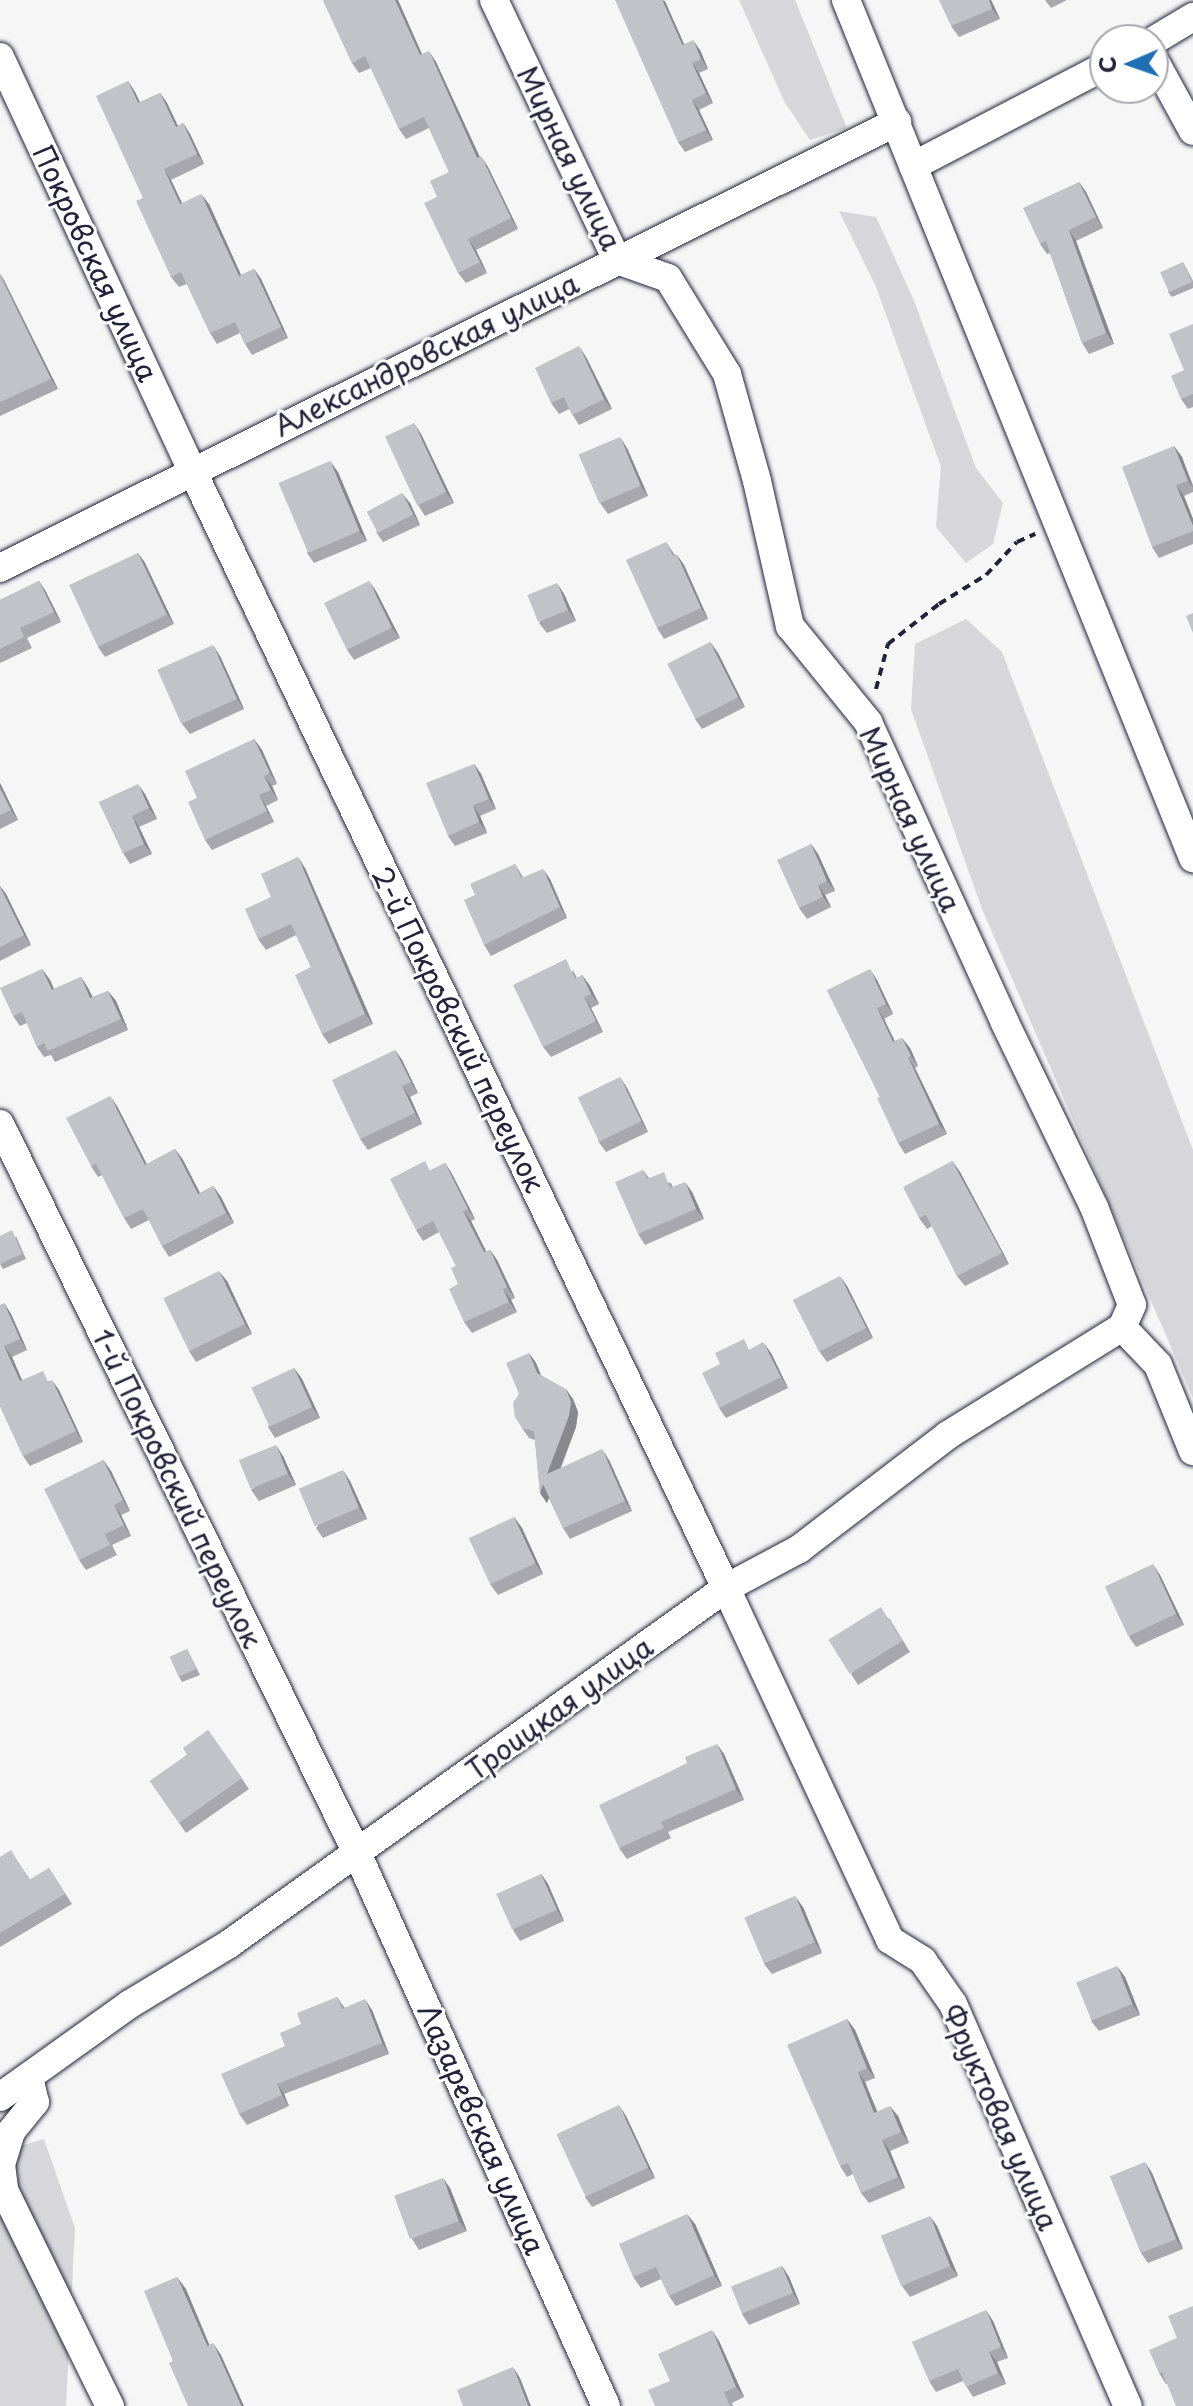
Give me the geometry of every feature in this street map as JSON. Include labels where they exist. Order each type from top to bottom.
[{"type":"street","name":"Мирная улица","points":[[494,0],[617,260],[668,278],[727,374],[757,481],[790,626],[868,722],[1005,1023],[1094,1207],[1132,1305],[1122,1327]]},
{"type":"street","points":[[846,0],[1193,858]]},
{"type":"street","points":[[1169,31],[1193,17]]},
{"type":"street","name":"Покровская улица","points":[[0,57],[192,470]]},
{"type":"street","points":[[913,166],[1089,74]]},
{"type":"street","points":[[1169,87],[1193,131]]},
{"type":"street","name":"Александровская улица","points":[[0,568],[897,122]]},
{"type":"street","name":"2-й Покровский переулок","points":[[192,470],[726,1588]]},
{"type":"street","name":"1-й Покровский переулок","points":[[0,1124],[357,1853]]},
{"type":"street","points":[[1122,1327],[1158,1365],[1193,1451]]},
{"type":"street","name":"Троицкая улица","points":[[0,2097],[130,2004],[229,1944],[726,1588],[799,1549],[948,1435],[1122,1327]]},
{"type":"street","name":"Фруктовая улица","points":[[726,1588],[890,1940],[923,1961],[953,2004],[1128,2406]]},
{"type":"street","name":"Лазаревская улица","points":[[357,1853],[606,2406]]},
{"type":"street","points":[[29,2077],[35,2102],[11,2132],[1,2164],[4,2190],[110,2406]]},
{"type":"path","points":[[868,722],[888,644],[939,604],[986,575],[1017,542],[1057,525]]},
{"type":"shaded area","points":[[739,0],[795,0],[847,128],[810,140],[784,101]]},
{"type":"shaded area","points":[[839,211],[876,217],[913,298],[976,468],[1003,503],[993,544],[966,563],[936,527],[941,467],[876,287]]},
{"type":"shaded area","points":[[966,619],[1002,652],[1193,1150],[1193,1398],[982,909],[911,709],[915,644]]},
{"type":"shaded area","points":[[0,2124],[10,2149],[44,2139],[75,2228],[66,2406],[0,2406]]},
{"type":"building","points":[[323,0],[395,0],[420,55],[429,51],[477,158],[481,156],[511,218],[468,239],[480,262],[458,273],[424,203],[437,197],[430,181],[449,172],[424,117],[399,129],[365,56],[352,63]]},
{"type":"building","points":[[615,0],[662,0],[682,45],[693,40],[701,59],[692,63],[706,93],[692,100],[706,130],[678,142]]},
{"type":"building","points":[[939,0],[989,0],[992,9],[951,26]]},
{"type":"building","points":[[128,81],[138,103],[160,93],[176,127],[183,123],[197,154],[164,169],[180,204],[201,194],[239,276],[254,269],[281,327],[245,344],[235,322],[210,333],[181,272],[171,277],[136,201],[143,198],[96,96]]},
{"type":"building","points":[[1079,182],[1096,217],[1069,230],[1106,333],[1082,343],[1046,241],[1040,244],[1023,208]]},
{"type":"building","points":[[1183,262],[1192,282],[1169,292],[1160,272]]},
{"type":"building","points":[[0,276],[51,379],[0,402]]},
{"type":"building","points":[[1193,324],[1193,394],[1181,399],[1171,376],[1184,370],[1169,334]]},
{"type":"building","points":[[579,346],[604,399],[572,415],[564,397],[551,403],[535,368]]},
{"type":"building","points":[[414,423],[446,492],[417,505],[385,437]]},
{"type":"building","points":[[620,437],[641,486],[599,503],[579,455]]},
{"type":"building","points":[[1174,446],[1188,481],[1176,485],[1193,531],[1152,547],[1122,467]]},
{"type":"building","points":[[330,461],[360,531],[308,553],[278,483]]},
{"type":"building","points":[[402,493],[413,514],[378,533],[367,512]]},
{"type":"building","points":[[666,542],[673,556],[677,555],[701,608],[657,628],[626,560]]},
{"type":"building","points":[[138,553],[167,615],[98,647],[69,585]]},
{"type":"building","points":[[39,581],[54,612],[20,628],[24,637],[0,649],[0,600]]},
{"type":"building","points":[[369,581],[392,628],[347,650],[324,603]]},
{"type":"building","points":[[557,583],[568,610],[538,622],[527,595]]},
{"type":"building","points":[[1193,613],[1193,633],[1186,616]]},
{"type":"building","points":[[710,642],[738,697],[695,719],[667,664]]},
{"type":"building","points":[[213,645],[237,699],[181,724],[157,670]]},
{"type":"building","points":[[254,739],[270,773],[264,776],[271,790],[259,795],[267,811],[205,840],[188,802],[197,798],[185,771]]},
{"type":"building","points":[[474,764],[489,799],[473,805],[479,822],[448,836],[426,783]]},
{"type":"building","points":[[138,784],[149,808],[132,816],[144,844],[123,853],[99,802]]},
{"type":"building","points":[[0,788],[11,810],[0,815]]},
{"type":"building","points":[[811,844],[827,881],[818,885],[823,897],[799,908],[777,860]]},
{"type":"building","points":[[298,857],[365,1014],[322,1034],[295,975],[311,967],[291,924],[258,939],[245,909],[271,897],[261,874]]},
{"type":"building","points":[[515,864],[521,878],[543,869],[560,907],[484,945],[464,900],[475,895],[470,884]]},
{"type":"building","points":[[0,887],[24,935],[0,947]]},
{"type":"building","points":[[566,959],[575,979],[582,975],[591,994],[584,997],[596,1021],[543,1047],[513,985]]},
{"type":"building","points":[[42,969],[52,990],[81,977],[90,998],[108,991],[121,1019],[48,1051],[44,1043],[37,1047],[22,1012],[13,1016],[0,988]]},
{"type":"building","points":[[870,969],[886,1004],[877,1008],[893,1042],[902,1038],[939,1124],[898,1143],[877,1098],[880,1097],[827,990]]},
{"type":"building","points":[[395,1050],[411,1082],[402,1086],[415,1113],[360,1139],[332,1080]]},
{"type":"building","points":[[620,1077],[641,1121],[599,1142],[578,1098]]},
{"type":"building","points":[[110,1096],[145,1165],[175,1149],[198,1194],[213,1186],[226,1213],[162,1246],[143,1209],[124,1218],[96,1164],[91,1166],[66,1118]]},
{"type":"building","points":[[425,1161],[430,1171],[445,1163],[468,1209],[463,1211],[484,1252],[490,1250],[507,1287],[503,1289],[509,1302],[464,1322],[449,1289],[458,1284],[451,1268],[456,1266],[433,1221],[416,1230],[390,1179]]},
{"type":"building","points":[[952,1161],[1002,1253],[957,1276],[926,1215],[919,1218],[903,1187]]},
{"type":"building","points":[[643,1170],[647,1179],[664,1172],[670,1188],[685,1182],[696,1209],[638,1234],[615,1182]]},
{"type":"building","points":[[12,1230],[22,1254],[0,1264],[0,1236]]},
{"type":"building","points":[[219,1271],[245,1324],[189,1351],[163,1298]]},
{"type":"building","points":[[840,1276],[866,1328],[819,1352],[793,1300]]},
{"type":"building","points":[[4,1303],[20,1339],[4,1346],[20,1381],[43,1371],[48,1382],[52,1380],[76,1431],[23,1456],[0,1406],[0,1305]]},
{"type":"building","points":[[744,1339],[749,1350],[763,1342],[781,1377],[719,1408],[702,1373],[720,1364],[715,1353]]},
{"type":"building","points":[[529,1353],[537,1373],[566,1389],[571,1402],[569,1416],[547,1474],[602,1449],[625,1501],[563,1528],[543,1484],[540,1493],[534,1431],[522,1428],[515,1417],[513,1403],[519,1394],[506,1363]]},
{"type":"building","points":[[294,1368],[312,1407],[270,1427],[251,1388]]},
{"type":"building","points":[[276,1445],[288,1474],[251,1489],[239,1460]]},
{"type":"building","points":[[103,1460],[123,1500],[114,1505],[124,1525],[105,1534],[110,1545],[79,1560],[44,1489]]},
{"type":"building","points":[[343,1470],[359,1508],[315,1526],[299,1489]]},
{"type":"building","points":[[514,1517],[536,1563],[490,1584],[469,1538]]},
{"type":"building","points":[[1153,1564],[1176,1614],[1128,1636],[1105,1586]]},
{"type":"building","points":[[881,1607],[902,1641],[850,1674],[828,1640]]},
{"type":"building","points":[[187,1649],[196,1669],[179,1677],[170,1657]]},
{"type":"building","points":[[208,1730],[242,1778],[179,1823],[150,1781],[187,1755],[183,1748]]},
{"type":"building","points":[[717,1744],[736,1789],[661,1822],[664,1828],[619,1848],[599,1805],[687,1763],[685,1757]]},
{"type":"building","points":[[11,1850],[29,1880],[49,1868],[65,1894],[0,1933],[0,1857]]},
{"type":"building","points":[[541,1874],[557,1910],[512,1930],[496,1894]]},
{"type":"building","points":[[795,1896],[815,1942],[764,1964],[744,1917]]},
{"type":"building","points":[[1117,1966],[1132,2004],[1092,2020],[1076,1982]]},
{"type":"building","points":[[337,1997],[342,2009],[365,1999],[382,2043],[277,2084],[282,2095],[239,2114],[221,2074],[285,2046],[280,2033],[301,2024],[297,2013]]},
{"type":"building","points":[[847,2019],[867,2068],[858,2072],[874,2113],[890,2106],[901,2132],[882,2140],[898,2177],[861,2193],[848,2163],[840,2166],[787,2045]]},
{"type":"building","points":[[619,2105],[648,2168],[586,2197],[556,2134]]},
{"type":"building","points":[[1145,2162],[1176,2239],[1141,2253],[1110,2176]]},
{"type":"building","points":[[443,2178],[459,2221],[410,2239],[394,2196]]},
{"type":"building","points":[[687,2214],[714,2275],[669,2296],[656,2267],[633,2277],[619,2244]]},
{"type":"building","points":[[930,2216],[950,2266],[901,2286],[881,2236]]},
{"type":"building","points":[[782,2266],[793,2293],[742,2313],[731,2287]]},
{"type":"building","points":[[177,2277],[207,2346],[213,2343],[241,2406],[188,2406],[144,2291]]},
{"type":"building","points":[[1193,2306],[1193,2406],[1176,2406],[1149,2350],[1177,2338],[1168,2316]]},
{"type":"building","points":[[986,2310],[1001,2347],[989,2352],[998,2373],[966,2387],[958,2369],[929,2381],[912,2342]]},
{"type":"building","points":[[712,2330],[736,2387],[724,2392],[730,2406],[655,2406],[648,2390],[670,2381],[658,2354]]},
{"type":"building","points":[[513,2367],[528,2406],[463,2406],[457,2390]]}]
